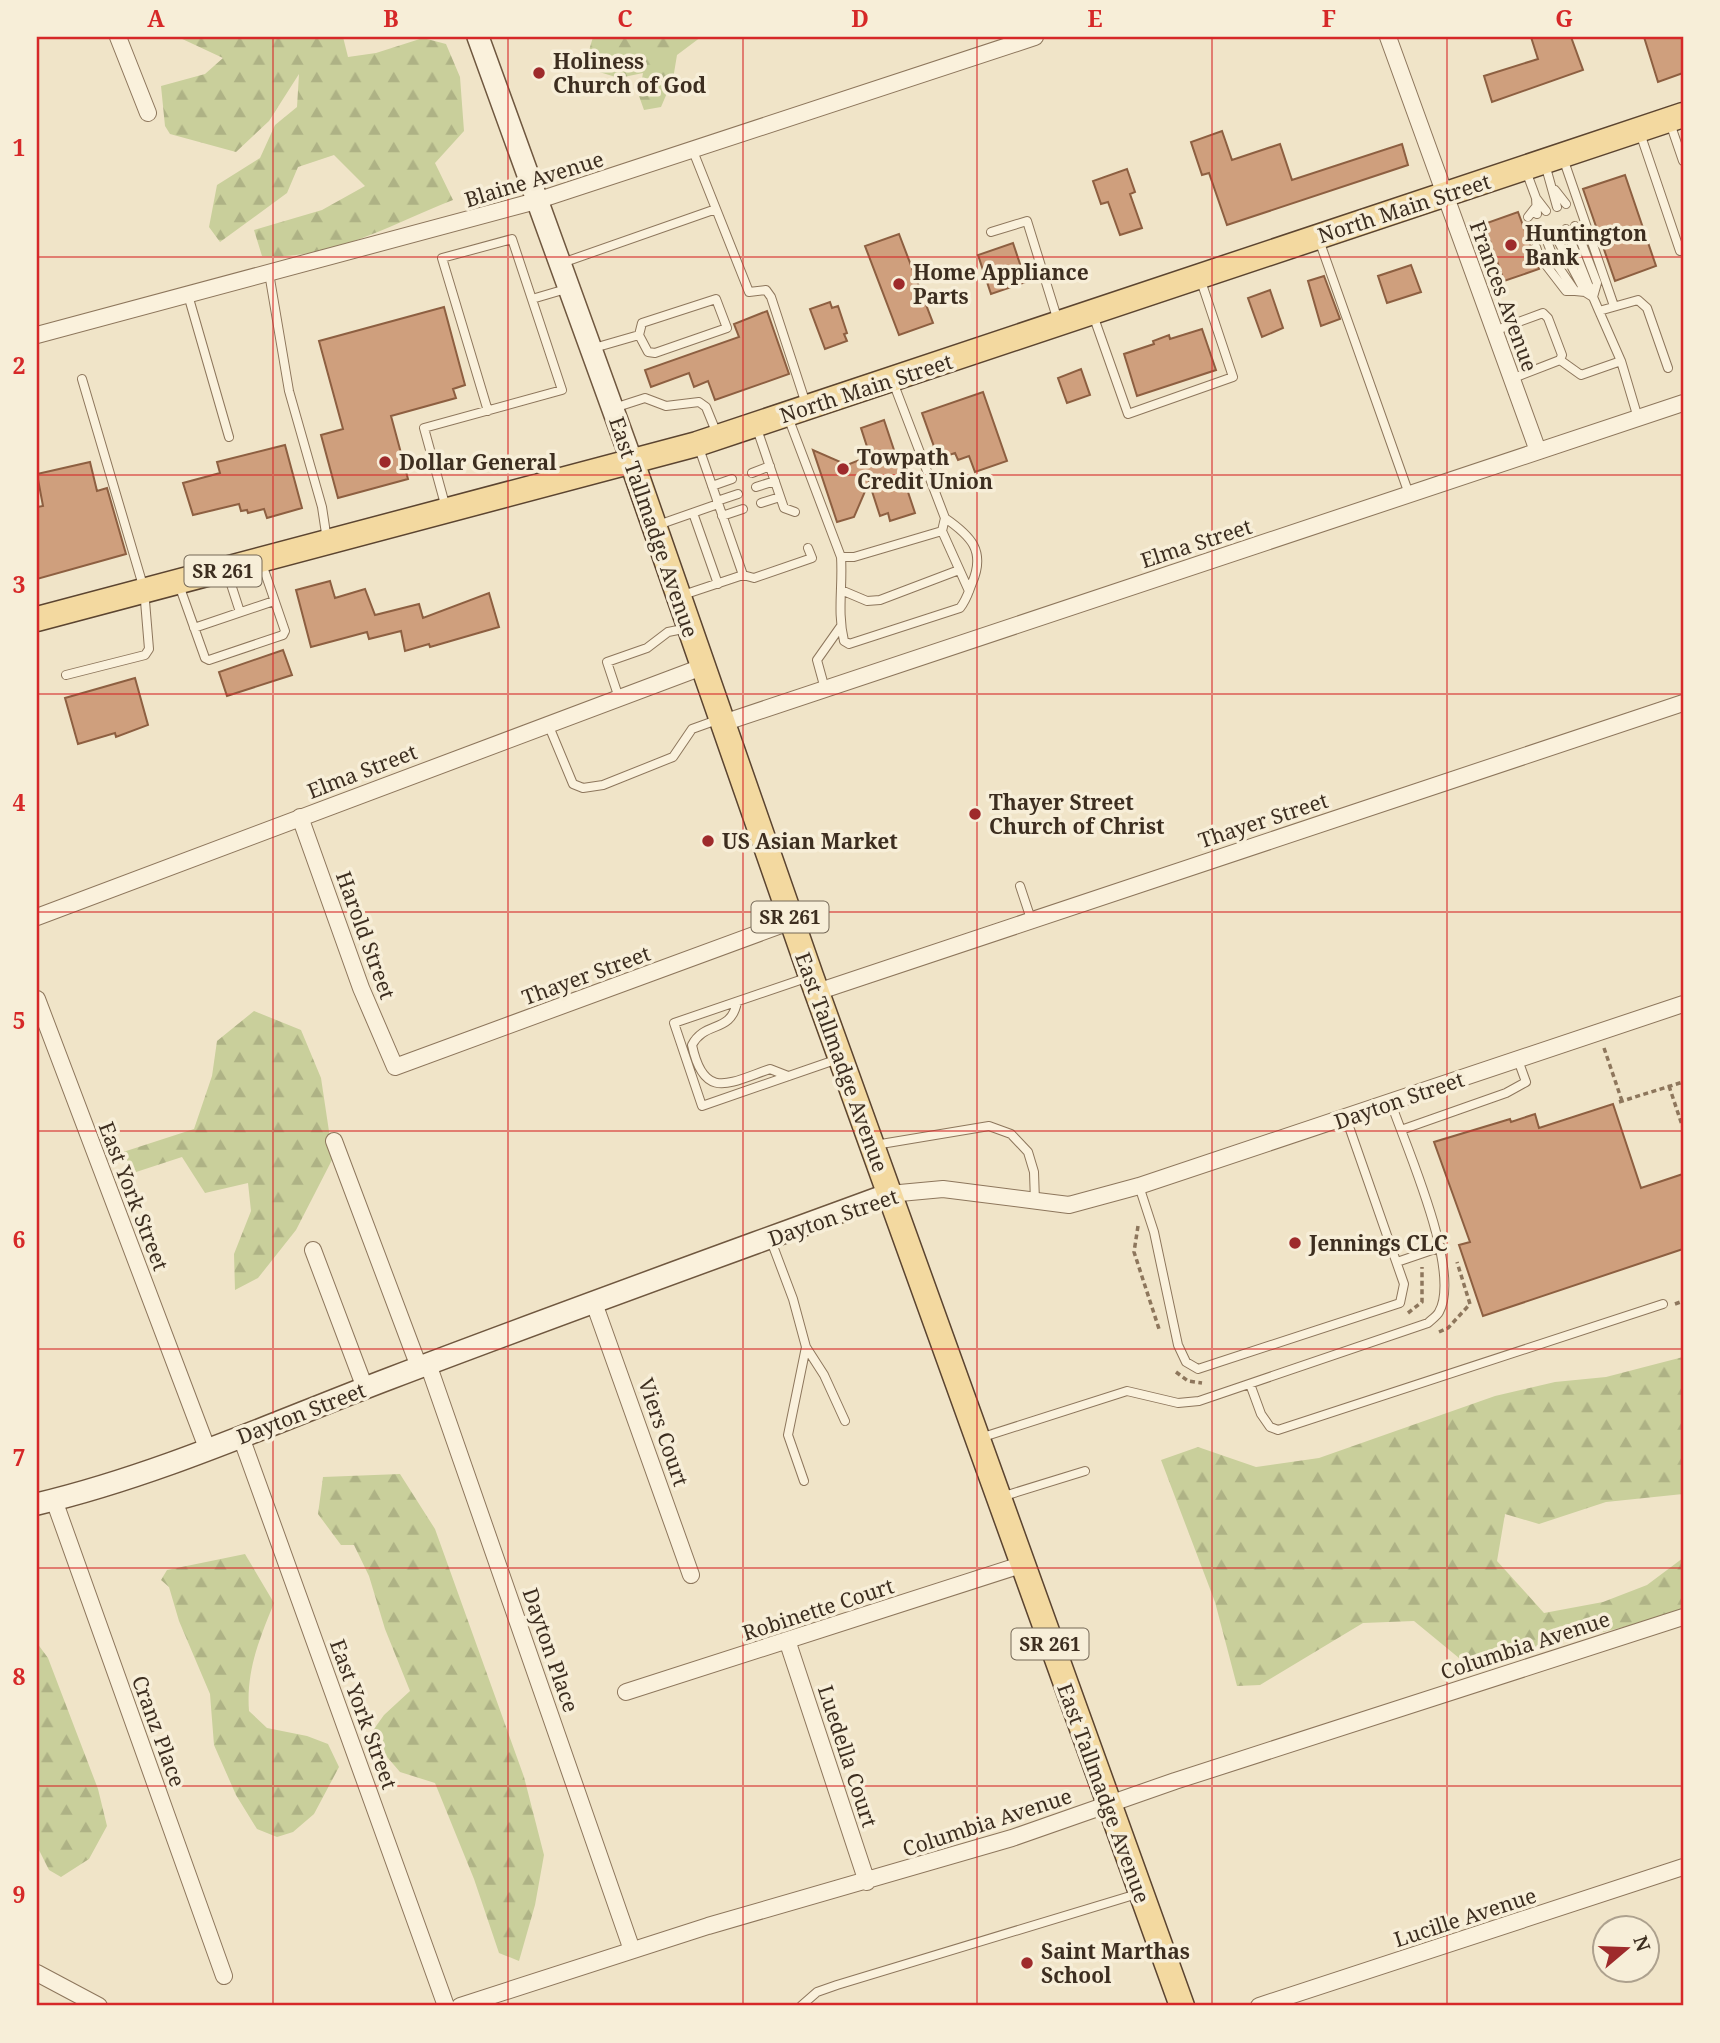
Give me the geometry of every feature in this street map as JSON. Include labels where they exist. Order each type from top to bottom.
[{"type":"main road","name":"North Main Street","points":[[37,619],[632,463],[708,440],[1676,118]]},
{"type":"main road","name":"East Tallmadge Avenue","points":[[632,463],[1021,1565],[1182,2006]]},
{"type":"street","points":[[118,37],[148,113]]},
{"type":"street","name":"East Tallmadge Avenue","points":[[478,37],[632,463]]},
{"type":"street","name":"Blaine Avenue","points":[[37,335],[536,201],[1035,37]]},
{"type":"street","name":"Frances Avenue","points":[[1388,37],[1538,451]]},
{"type":"street","name":"Elma Street","points":[[722,721],[1683,403]]},
{"type":"street","name":"Elma Street","points":[[37,917],[702,667]]},
{"type":"street","name":"Thayer Street","points":[[814,984],[1031,919],[1683,703]]},
{"type":"street","name":"Harold Street","points":[[300,817],[361,988],[395,1067]]},
{"type":"street","name":"Thayer Street","points":[[395,1067],[792,921]]},
{"type":"street","name":"East York Street","points":[[37,999],[207,1448]]},
{"type":"street","name":"Dayton Street","points":[[45,1502],[241,1437],[424,1365],[889,1194],[943,1189],[1069,1205],[1139,1186],[1683,1004]]},
{"type":"street","name":"Dayton Place","points":[[334,1141],[424,1365],[632,1950]]},
{"type":"street","points":[[313,1250],[365,1388]]},
{"type":"street","name":"Viers Court","points":[[594,1303],[691,1576]]},
{"type":"street","name":"East York Street","points":[[241,1437],[446,2006]]},
{"type":"street","name":"Cranz Place","points":[[45,1502],[224,1976]]},
{"type":"street","name":"Robinette Court","points":[[626,1692],[788,1643],[1021,1565]]},
{"type":"street","name":"Columbia Avenue","points":[[460,2006],[632,1950],[867,1882],[1683,1617]]},
{"type":"street","name":"Luedella Court","points":[[788,1643],[867,1882]]},
{"type":"street","name":"Lucille Avenue","points":[[1259,2006],[1683,1867]]},
{"type":"street","points":[[37,1973],[99,2006]]},
{"type":"lane","points":[[1676,118],[1683,161]]},
{"type":"lane","points":[[1639,130],[1680,251]]},
{"type":"lane","points":[[693,151],[749,292],[766,290],[771,297],[797,411],[841,557],[841,590],[838,602],[844,641],[851,644],[960,608],[969,597],[979,567],[977,551],[968,538],[944,518]]},
{"type":"lane","points":[[1544,162],[1562,205]]},
{"type":"lane","points":[[1536,213],[1536,198],[1544,162]]},
{"type":"lane","points":[[1544,162],[1615,306]]},
{"type":"lane","points":[[559,264],[716,209]]},
{"type":"lane","points":[[990,232],[1027,221],[1059,324]]},
{"type":"lane","points":[[1570,227],[1597,283],[1593,297],[1621,361],[1638,418]]},
{"type":"lane","points":[[1554,233],[1580,292]]},
{"type":"lane","points":[[1545,236],[1555,262],[1580,292]]},
{"type":"lane","points":[[1318,237],[1409,494]]},
{"type":"lane","points":[[447,511],[424,428],[488,411],[562,390],[512,239],[442,258],[488,411]]},
{"type":"lane","points":[[1536,247],[1539,256],[1566,291],[1593,297]]},
{"type":"lane","points":[[269,273],[289,391],[322,507],[328,543]]},
{"type":"lane","points":[[1092,313],[1128,414],[1233,377],[1200,277]]},
{"type":"lane","points":[[532,299],[568,289]]},
{"type":"lane","points":[[188,295],[229,437]]},
{"type":"lane","points":[[716,299],[727,328],[655,353],[648,352],[639,335],[642,323],[716,299]]},
{"type":"lane","points":[[1599,311],[1638,300],[1644,302],[1668,368]]},
{"type":"lane","points":[[1494,331],[1543,313],[1553,330],[1560,360],[1581,375],[1621,361]]},
{"type":"lane","points":[[591,349],[639,335]]},
{"type":"lane","points":[[1511,379],[1560,360]]},
{"type":"lane","points":[[66,675],[145,655],[149,649],[144,589],[82,379]]},
{"type":"lane","points":[[892,380],[944,518],[942,531],[969,591]]},
{"type":"lane","points":[[612,408],[645,398],[666,407],[699,402],[706,407],[712,486],[743,575]]},
{"type":"lane","points":[[755,424],[784,508],[795,512]]},
{"type":"lane","points":[[752,472],[770,466]]},
{"type":"lane","points":[[712,486],[732,479]]},
{"type":"lane","points":[[756,487],[775,481]]},
{"type":"lane","points":[[656,526],[738,494]]},
{"type":"lane","points":[[761,503],[780,497]]},
{"type":"lane","points":[[722,516],[743,509]]},
{"type":"lane","points":[[693,513],[718,584]]},
{"type":"lane","points":[[841,557],[853,557],[942,531]]},
{"type":"lane","points":[[680,596],[743,575],[754,578],[812,558],[808,548]]},
{"type":"lane","points":[[178,582],[205,658],[222,656],[283,635],[285,631],[261,561]]},
{"type":"lane","points":[[226,570],[240,612]]},
{"type":"lane","points":[[841,590],[867,601],[880,600],[959,570]]},
{"type":"lane","points":[[194,628],[274,601]]},
{"type":"lane","points":[[825,689],[817,660],[841,626]]},
{"type":"lane","points":[[619,698],[607,662],[647,648],[668,632],[690,628]]},
{"type":"lane","points":[[548,724],[573,784],[583,788],[603,785],[674,757],[692,729],[722,721]]},
{"type":"lane","points":[[1020,886],[1031,919]]},
{"type":"lane","points":[[814,984],[737,1002],[674,1023],[702,1106],[841,1058]]},
{"type":"lane","points":[[737,1002],[735,1016],[727,1023],[697,1036],[692,1045],[704,1079],[713,1084],[727,1084],[770,1069],[789,1076]]},
{"type":"lane","points":[[1401,1130],[1506,1093],[1526,1082],[1518,1060]]},
{"type":"lane","points":[[978,1439],[1127,1391],[1188,1404],[1427,1323],[1439,1312],[1443,1298],[1441,1247],[1391,1103]]},
{"type":"lane","points":[[1139,1186],[1154,1232],[1178,1345],[1186,1362],[1198,1369],[1400,1303],[1404,1284],[1346,1118]]},
{"type":"lane","points":[[872,1145],[989,1126],[1011,1134],[1028,1152],[1034,1172],[1035,1202]]},
{"type":"lane","points":[[770,1238],[793,1299],[806,1347],[824,1374],[845,1421]]},
{"type":"lane","points":[[1396,1262],[1441,1247]]},
{"type":"lane","points":[[1252,1384],[1261,1414],[1269,1427],[1279,1430],[1663,1304]]},
{"type":"lane","points":[[804,1480],[788,1435],[806,1347]]},
{"type":"lane","points":[[998,1498],[1085,1471]]},
{"type":"lane","points":[[801,2006],[802,2002],[817,1992],[837,1985],[1140,1893]]},
{"type":"path","points":[[1606,1053],[1620,1102],[1683,1082]]},
{"type":"path","points":[[1669,1086],[1683,1128]]},
{"type":"green space","points":[[178,37],[343,37],[348,57],[376,53],[423,38],[446,44],[460,77],[464,131],[435,163],[453,200],[337,247],[288,256],[262,256],[254,230],[322,210],[365,186],[334,155],[298,167],[287,193],[220,242],[209,227],[217,185],[260,158],[275,125],[297,107],[299,74],[269,121],[236,152],[170,134],[165,126],[161,86],[205,74],[223,58]]},
{"type":"green space","points":[[593,37],[701,37],[677,55],[673,79],[661,107],[644,110],[639,96],[643,73],[619,78],[596,71],[588,54]]},
{"type":"green space","points":[[254,1011],[301,1030],[321,1078],[333,1158],[296,1230],[258,1278],[235,1290],[234,1254],[251,1211],[248,1183],[205,1193],[182,1157],[130,1174],[120,1153],[194,1129],[212,1076],[217,1041]]},
{"type":"green space","points":[[1683,1357],[1683,1494],[1606,1502],[1539,1524],[1505,1514],[1497,1561],[1544,1613],[1603,1602],[1647,1585],[1683,1558],[1683,1608],[1637,1624],[1555,1643],[1504,1659],[1459,1658],[1414,1621],[1363,1623],[1260,1685],[1237,1686],[1215,1602],[1161,1460],[1198,1447],[1256,1467],[1319,1458],[1495,1396],[1555,1382],[1606,1377]]},
{"type":"green space","points":[[400,1474],[435,1529],[524,1777],[544,1855],[535,1905],[519,1961],[499,1953],[474,1879],[435,1783],[400,1772],[369,1736],[384,1715],[410,1691],[385,1629],[369,1576],[354,1545],[341,1545],[318,1514],[323,1477]]},
{"type":"green space","points":[[245,1554],[274,1603],[252,1669],[249,1711],[267,1728],[307,1736],[328,1744],[339,1767],[314,1814],[293,1832],[277,1837],[257,1829],[236,1795],[214,1745],[210,1694],[179,1621],[169,1587],[161,1580],[167,1570]]},
{"type":"green space","points":[[37,1643],[48,1658],[98,1789],[107,1826],[89,1859],[61,1877],[49,1870],[37,1846]]},
{"type":"building","points":[[1531,37],[1571,37],[1583,70],[1492,102],[1484,76],[1538,59]]},
{"type":"building","points":[[1644,37],[1683,37],[1683,73],[1658,82]]},
{"type":"building","points":[[1222,131],[1232,160],[1280,144],[1292,180],[1402,144],[1408,165],[1227,225],[1209,173],[1202,175],[1191,142]]},
{"type":"building","points":[[1127,169],[1135,192],[1130,194],[1142,228],[1120,235],[1108,202],[1101,204],[1093,181]]},
{"type":"building","points":[[1625,175],[1656,266],[1615,281],[1583,189]]},
{"type":"building","name":"Huntington Bank","points":[[1518,212],[1539,269],[1504,281],[1484,224]]},
{"type":"building","name":"Home Appliance Parts","points":[[899,234],[933,323],[899,335],[865,246]]},
{"type":"building","points":[[1013,243],[1026,282],[991,294],[978,255]]},
{"type":"building","points":[[1411,265],[1421,292],[1387,303],[1378,276]]},
{"type":"building","points":[[1324,276],[1340,319],[1321,326],[1308,281]]},
{"type":"building","points":[[1270,290],[1283,328],[1262,337],[1248,298]]},
{"type":"building","points":[[830,302],[832,308],[838,306],[847,341],[825,349],[810,309]]},
{"type":"building","points":[[444,307],[465,385],[453,389],[456,398],[391,416],[408,479],[338,498],[321,435],[343,429],[319,341]]},
{"type":"building","points":[[767,311],[789,374],[715,400],[708,381],[694,387],[689,373],[651,387],[645,370],[739,337],[734,324]]},
{"type":"building","points":[[1202,329],[1216,370],[1137,396],[1124,354],[1154,344],[1153,341],[1169,335],[1170,339]]},
{"type":"building","points":[[1081,369],[1090,395],[1067,403],[1058,378]]},
{"type":"building","points":[[983,392],[1007,461],[975,472],[969,456],[958,460],[955,453],[943,457],[940,450],[936,452],[922,413]]},
{"type":"building","name":"Towpath Credit Union","points":[[884,420],[915,513],[890,521],[888,513],[880,516],[869,482],[854,517],[837,522],[813,450],[847,465],[870,456],[861,428]]},
{"type":"building","points":[[285,445],[302,508],[267,518],[264,509],[248,513],[247,510],[241,511],[239,504],[193,515],[183,483],[220,473],[217,462]]},
{"type":"building","points":[[90,462],[97,491],[107,488],[126,554],[37,579],[37,507],[43,506],[37,474]]},
{"type":"building","points":[[330,581],[335,598],[365,589],[375,615],[419,604],[423,618],[489,593],[499,627],[430,647],[429,644],[405,651],[401,631],[369,639],[367,632],[311,647],[296,590]]},
{"type":"building","points":[[283,650],[292,675],[227,696],[219,672]]},
{"type":"building","points":[[135,678],[148,725],[116,737],[115,733],[78,744],[65,698]]},
{"type":"building","points":[[1613,1104],[1641,1188],[1683,1174],[1683,1249],[1483,1316],[1459,1245],[1470,1242],[1434,1142],[1535,1114],[1539,1128]]},
{"type":"place","name":"Holiness Church of God","points":[[539,73]]},
{"type":"place","name":"Huntington Bank","points":[[1511,245]]},
{"type":"place","name":"Home Appliance Parts","points":[[899,284]]},
{"type":"place","name":"Dollar General","points":[[385,462]]},
{"type":"place","name":"Towpath Credit Union","points":[[843,469]]},
{"type":"place","name":"Thayer Street Church of Christ","points":[[975,814]]},
{"type":"place","name":"US Asian Market","points":[[708,841]]},
{"type":"place","name":"Jennings CLC","points":[[1295,1243]]},
{"type":"place","name":"Saint Marthas School","points":[[1027,1963]]}]
